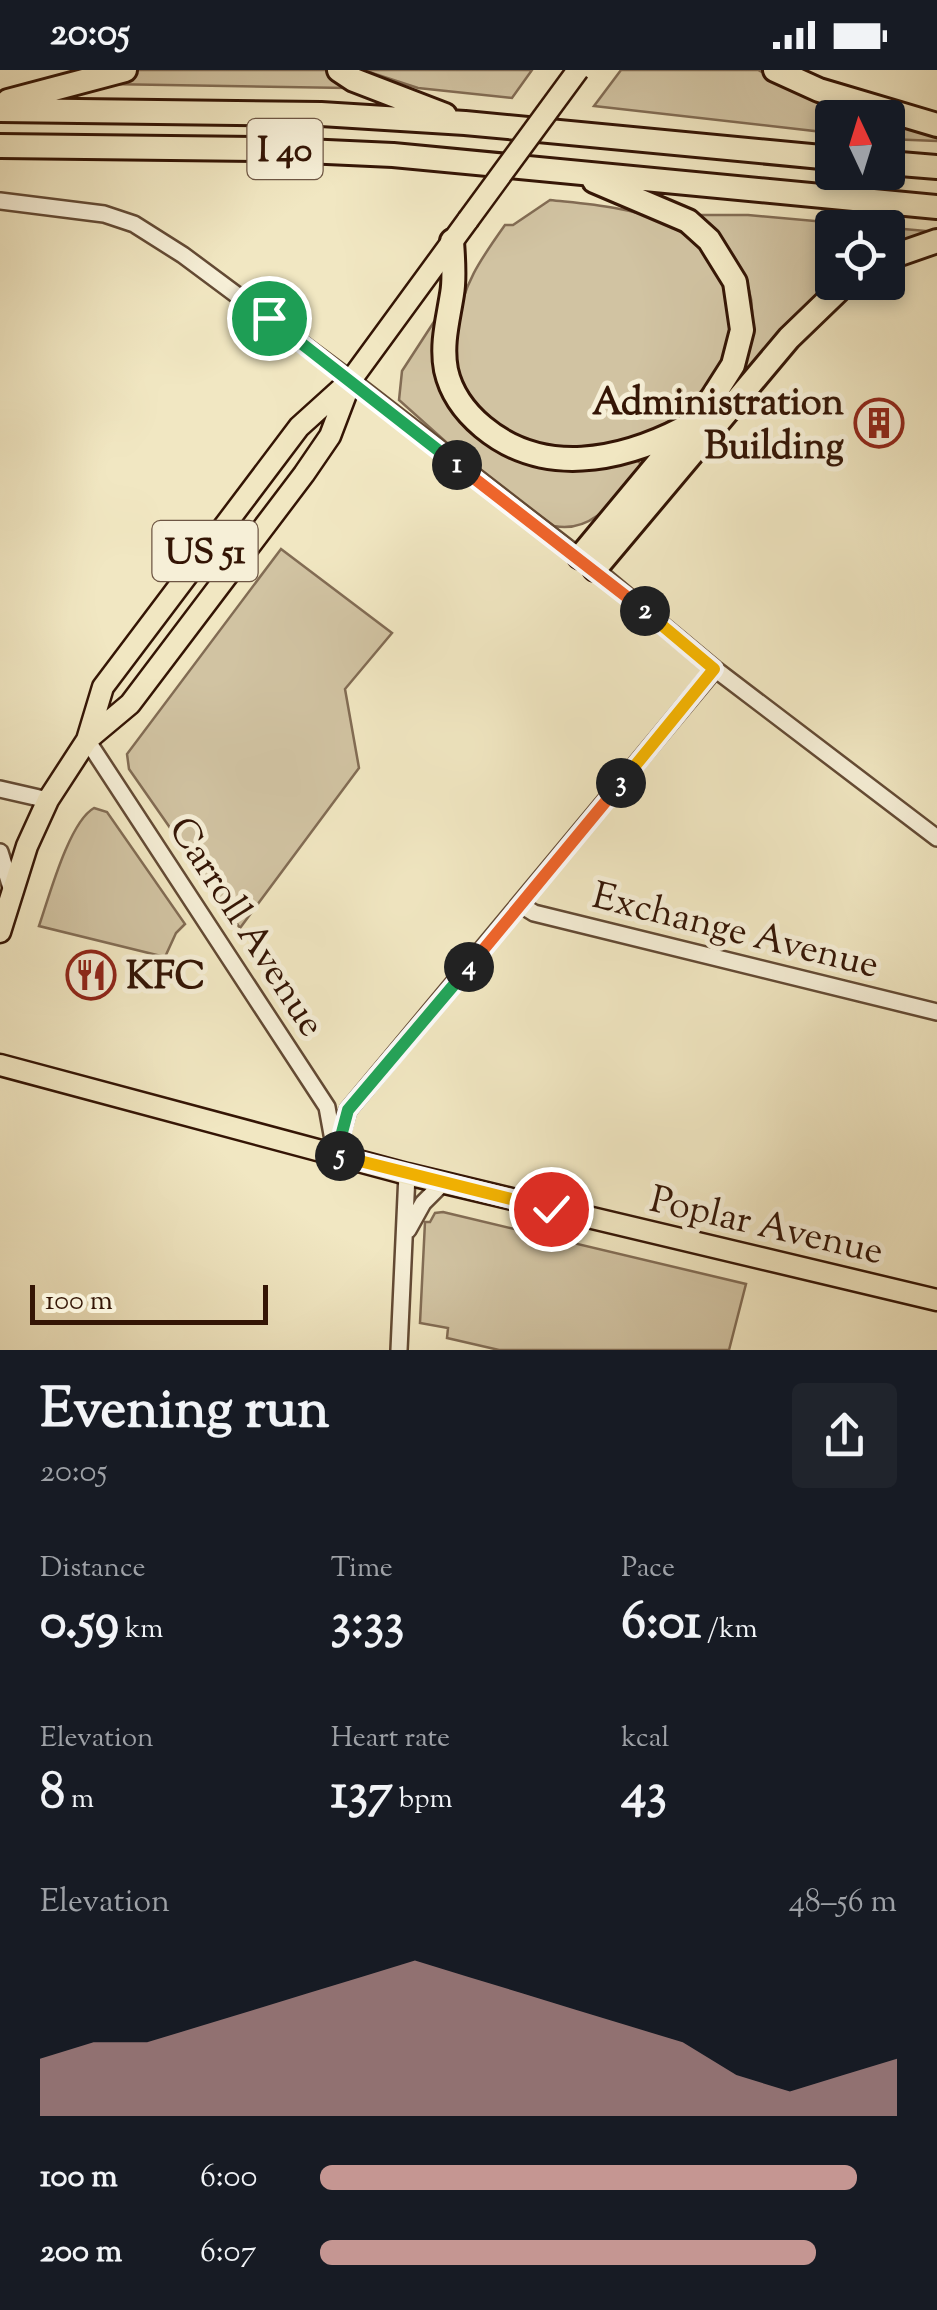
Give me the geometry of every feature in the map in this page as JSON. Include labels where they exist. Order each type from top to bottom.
[{"type":"highway","points":[[0,106],[126,70]]},
{"type":"highway","points":[[338,70],[354,80],[465,123]]},
{"type":"highway","points":[[774,70],[819,90],[937,125]]},
{"type":"highway","name":"I 40","points":[[0,106],[321,114],[465,123],[815,156]]},
{"type":"highway","name":"I 40","points":[[0,146],[326,151],[937,206]]},
{"type":"highway","points":[[905,164],[937,167]]},
{"type":"highway","points":[[570,171],[688,222],[729,267],[742,314],[739,347],[725,380],[588,564]]},
{"type":"highway","points":[[452,241],[453,291],[444,343],[447,374],[458,399],[491,433],[504,442],[548,458],[583,460],[635,450],[692,424]]},
{"type":"highway","points":[[905,252],[937,241]]},
{"type":"highway","points":[[588,564],[829,300]]},
{"type":"main road","name":"US 51","points":[[0,932],[27,846],[48,800],[86,740],[103,687],[299,427],[351,380],[578,70]]},
{"type":"main road","name":"US 51","points":[[86,740],[130,704],[304,474],[330,436],[351,380]]},
{"type":"main road","name":"Poplar Avenue","points":[[0,1065],[407,1174],[937,1300]]},
{"type":"street","points":[[0,201],[69,207],[134,224],[183,255],[351,380],[588,564],[714,669],[937,838]]},
{"type":"street","points":[[336,1155],[348,1110],[714,669]]},
{"type":"street","name":"Carroll Avenue","points":[[86,740],[328,1107],[336,1155]]},
{"type":"street","points":[[0,788],[48,800]]},
{"type":"street","points":[[0,852],[12,892]]},
{"type":"street","name":"Exchange Avenue","points":[[520,905],[534,913],[937,1012]]},
{"type":"street","points":[[399,1350],[407,1174]]},
{"type":"street","points":[[406,1234],[417,1213],[443,1183]]},
{"type":"shaded area","points":[[139,70],[330,70],[346,88],[106,84]]},
{"type":"shaded area","points":[[363,70],[532,70],[512,98],[418,88]]},
{"type":"shaded area","points":[[621,70],[758,70],[819,100],[815,100],[815,131],[594,106]]},
{"type":"shaded area","points":[[905,125],[937,135],[937,141],[905,140]]},
{"type":"shaded area","points":[[550,200],[630,211],[677,229],[696,244],[712,265],[725,292],[729,338],[714,378],[683,411],[642,435],[595,447],[548,446],[506,430],[472,398],[458,372],[453,352],[454,326],[458,325],[474,272],[505,225],[513,225]]},
{"type":"shaded area","points":[[692,215],[815,221],[816,300],[733,392],[730,390],[750,329],[750,296],[738,264]]},
{"type":"shaded area","points":[[905,229],[937,232],[905,243]]},
{"type":"shaded area","points":[[441,311],[457,414],[492,448],[542,464],[582,467],[637,460],[643,466],[605,510],[582,524],[554,526],[484,476],[399,400],[402,371]]},
{"type":"shaded area","points":[[281,549],[392,633],[345,689],[359,768],[240,928],[129,769],[127,754]]},
{"type":"shaded area","points":[[94,808],[107,812],[185,924],[176,933],[165,957],[39,926],[68,844]]},
{"type":"shaded area","points":[[435,1213],[746,1284],[729,1350],[499,1350],[447,1338],[448,1328],[420,1323],[425,1222],[430,1222]]},
{"type":"place","name":"Administration Building","points":[[879,423]]},
{"type":"place","name":"KFC","points":[[91,975]]},
{"type":"route","points":[[269,318],[580,558],[714,669],[348,1110],[336,1155],[551,1209]]}]
